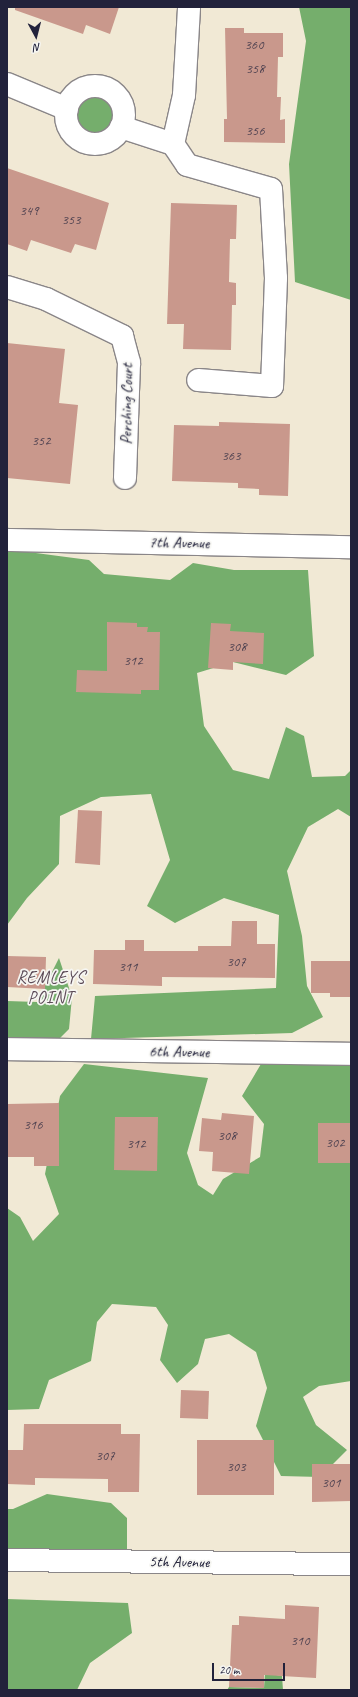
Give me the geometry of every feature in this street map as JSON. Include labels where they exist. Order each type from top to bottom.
[{"type":"street","points":[[173,144],[184,95],[189,7]]},
{"type":"street","points":[[7,84],[67,109]]},
{"type":"street","points":[[93,87],[103,88],[112,92],[123,108],[121,127],[116,135],[108,141],[98,144],[88,144],[80,140],[68,127],[67,109],[73,97],[84,89],[93,87]]},
{"type":"street","points":[[121,127],[173,144],[187,165],[272,189],[276,278],[272,386],[198,380]]},
{"type":"street","name":"Perching Court","points":[[7,287],[46,299],[122,336],[129,363],[126,478]]},
{"type":"street","name":"7th Avenue","points":[[7,540],[351,547]]},
{"type":"street","name":"6th Avenue","points":[[7,1049],[351,1054]]},
{"type":"street","name":"5th Avenue","points":[[7,1560],[351,1564]]},
{"type":"green space","points":[[299,7],[351,7],[351,300],[295,282],[289,164],[306,41]]},
{"type":"green space","points":[[96,92],[109,96],[115,102],[119,115],[115,128],[109,134],[96,138],[83,134],[77,128],[73,115],[77,102],[83,96]]},
{"type":"green space","points":[[13,550],[89,560],[104,574],[170,580],[193,563],[234,570],[308,570],[314,656],[286,675],[233,662],[197,673],[204,726],[233,770],[269,779],[286,727],[304,736],[312,777],[345,776],[351,770],[351,817],[338,809],[308,827],[287,871],[302,936],[307,986],[323,1017],[292,1033],[91,1039],[95,996],[276,988],[279,915],[224,898],[175,923],[147,906],[170,860],[151,794],[101,797],[60,816],[59,864],[27,898],[7,925],[7,551]]},
{"type":"green space","points":[[59,958],[72,997],[69,1029],[57,1041],[7,1039],[7,1001],[37,1002]]},
{"type":"green space","points":[[84,1064],[208,1078],[187,1153],[198,1185],[213,1195],[223,1179],[260,1157],[264,1124],[242,1096],[261,1064],[351,1065],[351,1381],[319,1386],[303,1397],[316,1425],[347,1450],[320,1477],[281,1476],[256,1426],[267,1388],[256,1352],[229,1334],[205,1339],[198,1364],[177,1383],[160,1360],[168,1325],[156,1307],[112,1304],[97,1322],[91,1361],[49,1380],[39,1409],[7,1410],[7,1208],[20,1217],[33,1241],[59,1214],[45,1174],[60,1096]]},
{"type":"green space","points":[[47,1494],[111,1503],[127,1518],[127,1553],[7,1551],[7,1509],[13,1509]]},
{"type":"green space","points":[[7,1599],[128,1603],[132,1633],[90,1663],[77,1690],[7,1690]]},
{"type":"green space","points":[[265,1673],[282,1676],[283,1690],[227,1690],[229,1687],[264,1688]]},
{"type":"building","points":[[15,7],[119,7],[110,34],[86,25],[83,34],[15,10]]},
{"type":"building","points":[[225,28],[244,28],[244,33],[283,33],[283,57],[278,57],[277,97],[281,97],[280,120],[285,119],[285,143],[224,142],[224,119],[227,119]]},
{"type":"building","points":[[7,168],[109,203],[96,250],[75,244],[71,253],[31,240],[27,251],[7,244]]},
{"type":"building","points":[[171,203],[237,205],[236,239],[230,239],[229,282],[236,283],[236,305],[232,305],[231,350],[183,349],[184,324],[167,324]]},
{"type":"building","points":[[7,343],[65,349],[59,403],[78,405],[70,484],[7,478]]},
{"type":"building","points":[[219,422],[290,424],[288,496],[259,495],[259,489],[238,488],[238,483],[172,481],[174,425],[219,426]]},
{"type":"building","points":[[107,622],[137,623],[137,627],[148,627],[147,632],[160,632],[159,690],[141,690],[141,694],[76,692],[77,670],[107,671]]},
{"type":"building","points":[[211,623],[231,624],[230,631],[264,633],[263,664],[233,662],[233,670],[208,668]]},
{"type":"building","points":[[78,810],[102,811],[100,865],[75,863]]},
{"type":"building","points":[[232,921],[257,921],[257,944],[275,944],[275,978],[162,977],[162,986],[93,984],[94,950],[125,950],[125,940],[144,940],[144,951],[198,951],[198,946],[231,946]]},
{"type":"building","points":[[7,956],[46,957],[45,989],[7,987]]},
{"type":"building","points":[[311,961],[351,961],[351,997],[330,997],[330,993],[311,993]]},
{"type":"building","points":[[59,1103],[59,1166],[34,1166],[34,1157],[7,1157],[7,1104]]},
{"type":"building","points":[[222,1113],[254,1116],[249,1174],[212,1171],[213,1152],[199,1151],[202,1118],[221,1120]]},
{"type":"building","points":[[115,1117],[158,1117],[157,1171],[114,1170]]},
{"type":"building","points":[[318,1123],[351,1123],[351,1163],[318,1163]]},
{"type":"building","points":[[181,1390],[209,1391],[208,1419],[180,1418]]},
{"type":"building","points":[[24,1424],[121,1424],[121,1434],[140,1434],[139,1492],[108,1492],[108,1479],[35,1478],[35,1485],[7,1484],[7,1450],[23,1450]]},
{"type":"building","points":[[197,1440],[274,1440],[274,1495],[197,1495]]},
{"type":"building","points":[[312,1464],[351,1464],[351,1501],[312,1502]]},
{"type":"building","points":[[285,1605],[319,1607],[316,1678],[264,1675],[264,1688],[229,1687],[232,1625],[239,1625],[239,1616],[285,1619]]},
{"type":"district","name":"REMLEYS POINT","points":[[51,988]]}]
